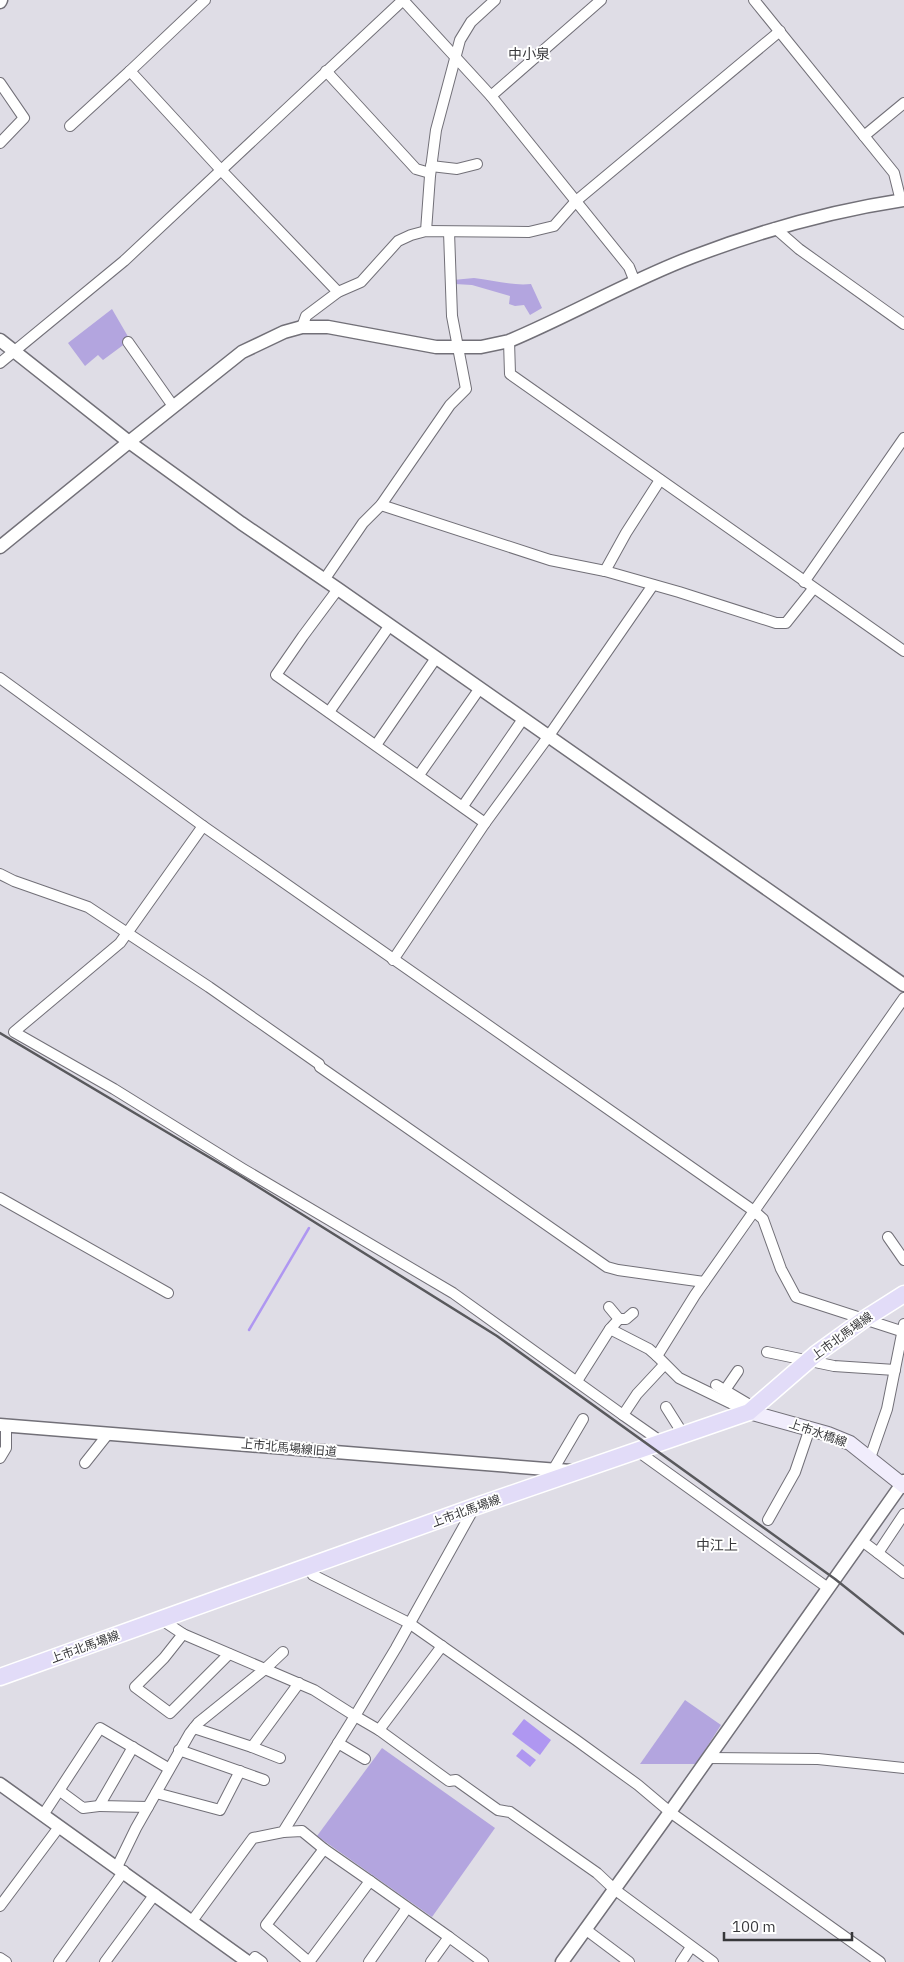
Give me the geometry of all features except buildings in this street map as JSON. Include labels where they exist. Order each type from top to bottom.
[{"type":"main road","name":"上市北馬場線","points":[[3,1672],[162,1620],[474,1507],[749,1412],[807,1361],[863,1320],[904,1294]]},
{"type":"main road","name":"上市水橋線","points":[[749,1412],[810,1428],[850,1443],[903,1484]]},
{"type":"street","points":[[70,126],[205,0]]},
{"type":"street","points":[[0,362],[124,261],[403,0],[491,96],[628,267],[636,282]]},
{"type":"street","points":[[426,231],[436,130],[460,40],[471,22],[495,0]]},
{"type":"street","points":[[491,96],[601,0]]},
{"type":"street","points":[[0,547],[242,352],[284,332],[302,327],[328,327],[436,347],[481,347],[509,341],[691,257],[775,228],[836,213],[902,201],[894,173],[754,0]]},
{"type":"street","points":[[302,327],[306,316],[338,292],[361,282],[398,241],[411,235],[426,231],[529,232],[554,226],[576,201],[780,31]]},
{"type":"street","points":[[130,71],[221,170],[338,292]]},
{"type":"street","points":[[326,72],[416,169],[457,169],[477,164]]},
{"type":"street","points":[[0,83],[24,118],[0,143]]},
{"type":"street","points":[[864,136],[904,103]]},
{"type":"street","points":[[775,228],[799,249],[904,324]]},
{"type":"street","points":[[324,580],[363,523],[381,505],[450,405],[466,389],[460,347],[452,316],[449,232]]},
{"type":"street","points":[[0,340],[129,442],[241,523],[904,985]]},
{"type":"street","points":[[509,341],[510,374],[904,651]]},
{"type":"street","points":[[128,342],[173,406]]},
{"type":"street","points":[[804,582],[904,438]]},
{"type":"street","points":[[605,571],[626,533],[660,480]]},
{"type":"street","points":[[381,505],[550,560],[605,571],[776,622],[786,623],[813,588]]},
{"type":"street","points":[[393,960],[485,823],[548,737],[653,585]]},
{"type":"street","points":[[338,589],[276,675],[485,823]]},
{"type":"street","points":[[329,712],[390,626]]},
{"type":"street","points":[[376,745],[436,658]]},
{"type":"street","points":[[0,678],[203,826],[754,1211],[763,1219],[782,1269],[796,1297],[863,1320],[904,1329],[887,1409],[870,1458]]},
{"type":"street","points":[[420,776],[480,688]]},
{"type":"street","points":[[462,806],[523,719]]},
{"type":"street","points":[[203,826],[120,943],[14,1032],[114,1089],[244,1169],[453,1293],[660,1442]]},
{"type":"street","points":[[0,874],[14,881],[88,907],[128,932],[224,997],[466,1170],[607,1267],[704,1282]]},
{"type":"street","points":[[623,1415],[661,1361],[677,1321],[904,998]]},
{"type":"street","points":[[0,1198],[168,1293]]},
{"type":"street","points":[[888,1237],[904,1260]]},
{"type":"street","points":[[609,1307],[619,1319],[626,1320],[633,1313]]},
{"type":"street","points":[[577,1381],[610,1329],[619,1319]]},
{"type":"street","points":[[610,1329],[649,1349],[679,1378],[749,1412]]},
{"type":"street","points":[[767,1352],[834,1366],[895,1370]]},
{"type":"street","points":[[738,1371],[720,1387],[748,1404],[749,1412]]},
{"type":"street","points":[[666,1407],[683,1434]]},
{"type":"street","points":[[553,1470],[584,1419]]},
{"type":"street","points":[[0,1458],[6,1448],[3,1425]]},
{"type":"street","name":"上市北馬場線旧道","points":[[3,1425],[578,1472]]},
{"type":"street","points":[[768,1520],[795,1472],[810,1428]]},
{"type":"street","points":[[85,1463],[108,1434]]},
{"type":"street","points":[[636,1450],[828,1588]]},
{"type":"street","points":[[562,1962],[903,1484]]},
{"type":"street","points":[[283,1832],[396,1648],[474,1507]]},
{"type":"street","points":[[878,1553],[904,1514]]},
{"type":"street","points":[[862,1541],[904,1573]]},
{"type":"street","points":[[308,1567],[313,1575],[409,1623],[576,1740],[638,1785],[670,1812],[880,1962]]},
{"type":"street","points":[[162,1620],[183,1634],[314,1690],[379,1730],[449,1782],[456,1780],[498,1810],[510,1812],[713,1962]]},
{"type":"street","points":[[183,1634],[164,1658],[135,1688],[170,1713],[229,1654]]},
{"type":"street","points":[[379,1730],[442,1646]]},
{"type":"street","points":[[59,1962],[120,1869],[168,1768],[194,1728],[283,1652]]},
{"type":"street","points":[[252,1747],[298,1683]]},
{"type":"street","points":[[43,1815],[100,1728],[168,1768]]},
{"type":"street","points":[[194,1728],[280,1758]]},
{"type":"street","points":[[338,1744],[365,1759]]},
{"type":"street","points":[[99,1806],[133,1747]]},
{"type":"street","points":[[179,1750],[264,1780]]},
{"type":"street","points":[[708,1758],[818,1759],[904,1768]]},
{"type":"street","points":[[156,1793],[220,1810],[240,1771]]},
{"type":"street","points":[[0,1784],[250,1962],[255,1957],[262,1962]]},
{"type":"street","points":[[60,1791],[83,1808],[99,1806],[148,1807]]},
{"type":"street","points":[[0,1906],[59,1827]]},
{"type":"street","points":[[192,1921],[253,1838],[283,1832],[302,1832],[484,1962]]},
{"type":"street","points":[[324,1849],[266,1925],[309,1962],[370,1880]]},
{"type":"street","points":[[105,1962],[155,1894]]},
{"type":"street","points":[[369,1962],[407,1908]]},
{"type":"street","points":[[586,1929],[629,1962]]},
{"type":"street","points":[[431,1962],[449,1937]]},
{"type":"street","points":[[681,1962],[691,1947]]},
{"type":"street","points":[[0,1958],[6,1962]]},
{"type":"shaded area","points":[[474,278],[510,284],[531,284],[542,308],[530,315],[524,305],[515,306],[509,304],[510,296],[472,285],[455,284],[453,280]]},
{"type":"shaded area","points":[[112,309],[130,340],[103,360],[98,355],[85,366],[68,343]]},
{"type":"shaded area","points":[[685,1700],[721,1725],[696,1764],[640,1764]]},
{"type":"shaded area","points":[[524,1719],[551,1740],[540,1755],[512,1734]]},
{"type":"shaded area","points":[[382,1748],[495,1828],[432,1917],[317,1836]]},
{"type":"shaded area","points":[[522,1749],[536,1760],[530,1767],[516,1756]]},
{"type":"waterway","points":[[249,1330],[309,1228]]},
{"type":"railway","points":[[0,1033],[239,1175],[497,1336],[835,1579],[904,1634]]},
{"type":"district","name":"中小泉","points":[[529,54]]},
{"type":"district","name":"中江上","points":[[717,1545]]}]
